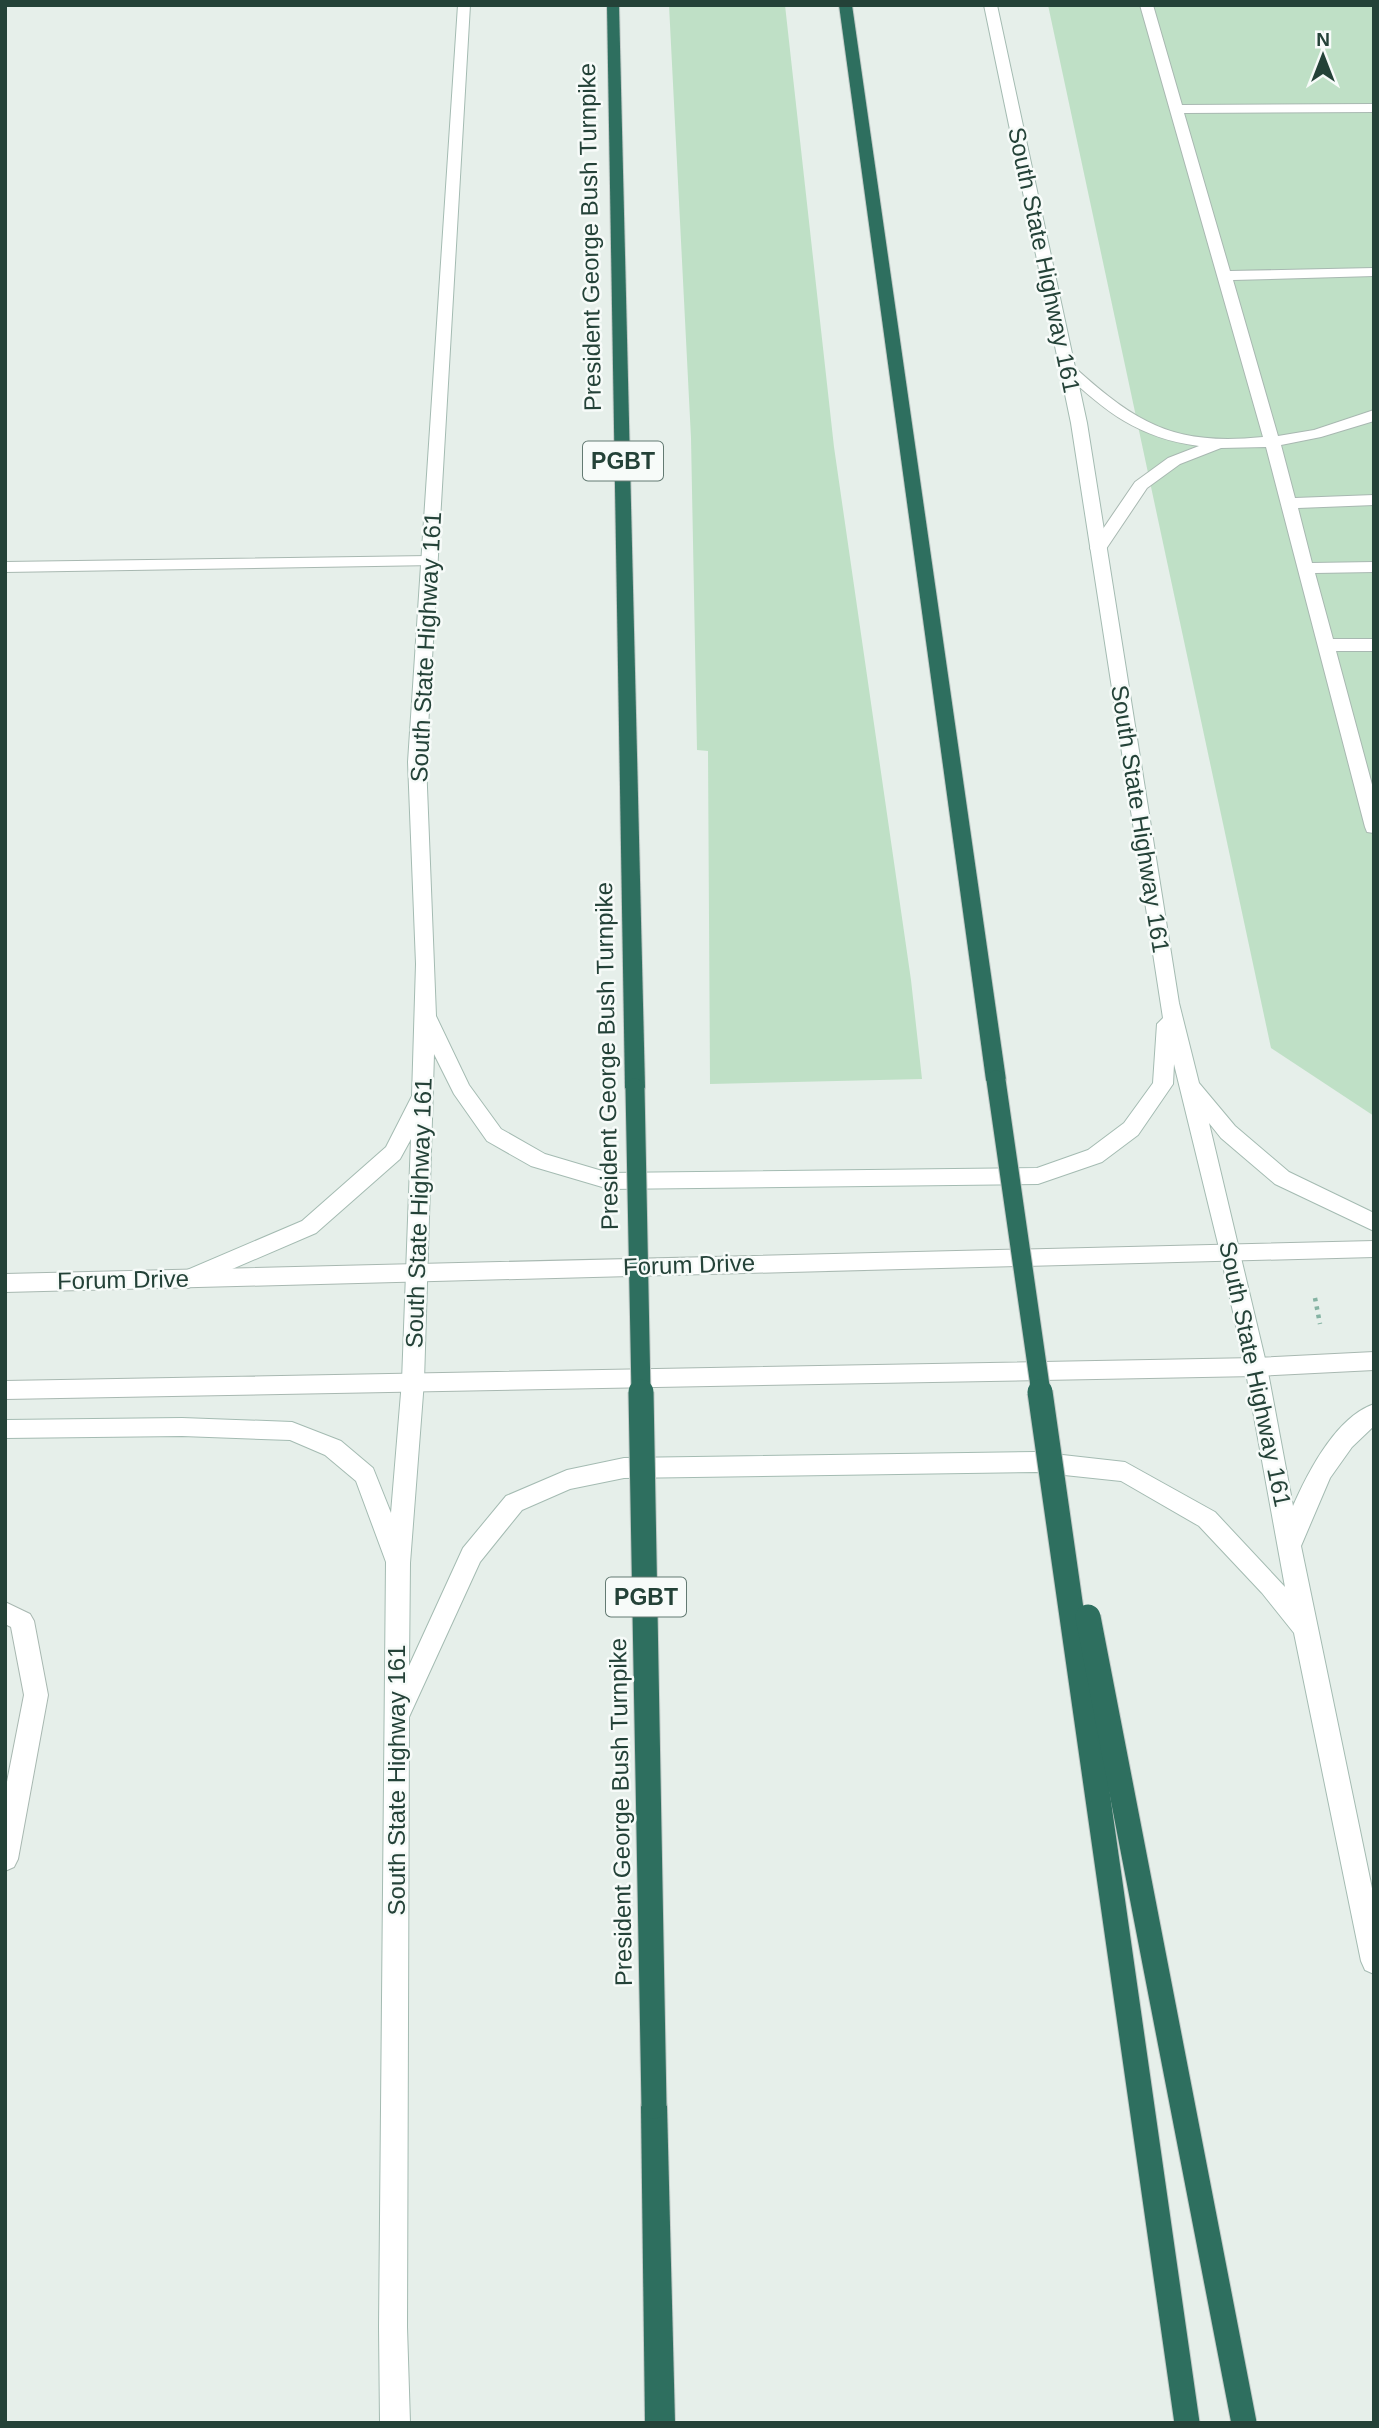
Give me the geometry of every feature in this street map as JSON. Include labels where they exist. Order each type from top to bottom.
[{"type":"highway","name":"President George Bush Turnpike","points":[[613,5],[654,2106]]},
{"type":"highway","points":[[845,5],[1187,2423]]},
{"type":"highway","points":[[1026,1273],[1102,1697],[1244,2423]]},
{"type":"highway","points":[[649,2423],[654,2106]]},
{"type":"highway","points":[[654,2106],[660,2423]]},
{"type":"main road","name":"South State Highway 161","points":[[395,2423],[393,2327],[398,1563],[413,1381],[426,1016],[416,762],[464,5]]},
{"type":"main road","name":"South State Highway 161","points":[[990,5],[1068,369],[1169,1003],[1231,1252],[1256,1367],[1305,1630],[1374,1961]]},
{"type":"main road","points":[[1146,5],[1272,440],[1326,645],[1365,764],[1374,827]]},
{"type":"main road","points":[[1176,109],[1374,108]]},
{"type":"main road","points":[[1225,275],[1374,272]]},
{"type":"main road","points":[[1068,369],[1125,418],[1160,432],[1215,445]]},
{"type":"main road","points":[[1098,548],[1142,485],[1174,461],[1215,445],[1272,440],[1348,426],[1374,415]]},
{"type":"main road","points":[[1289,503],[1374,500]]},
{"type":"main road","points":[[5,567],[429,561]]},
{"type":"main road","points":[[1306,568],[1374,567]]},
{"type":"main road","points":[[1326,645],[1374,645]]},
{"type":"main road","points":[[426,1016],[461,1089],[494,1135],[538,1160],[609,1181],[1038,1176],[1095,1156],[1131,1129],[1163,1084],[1169,1003]]},
{"type":"main road","points":[[1188,1083],[1228,1132],[1282,1178],[1374,1223]]},
{"type":"main road","points":[[188,1279],[309,1227],[393,1153],[423,1096]]},
{"type":"main road","name":"Forum Drive","points":[[5,1283],[1374,1249]]},
{"type":"main road","points":[[5,1390],[1256,1367],[1374,1361]]},
{"type":"main road","points":[[1290,1544],[1317,1476],[1335,1448],[1374,1413]]},
{"type":"main road","points":[[5,1430],[182,1427],[292,1431],[332,1448],[365,1475],[398,1563]]},
{"type":"main road","points":[[398,1717],[471,1555],[514,1503],[568,1479],[624,1468],[1036,1462],[1125,1472],[1207,1520],[1270,1586],[1305,1630]]},
{"type":"main road","points":[[5,1612],[22,1621],[36,1695],[5,1859]]},
{"type":"path","points":[[1315,1298],[1320,1324]]},
{"type":"green space","points":[[669,5],[785,5],[834,447],[911,980],[922,1079],[710,1084],[708,751],[697,750],[691,438]]},
{"type":"green space","points":[[1048,5],[1374,5],[1374,1116],[1271,1048]]}]
